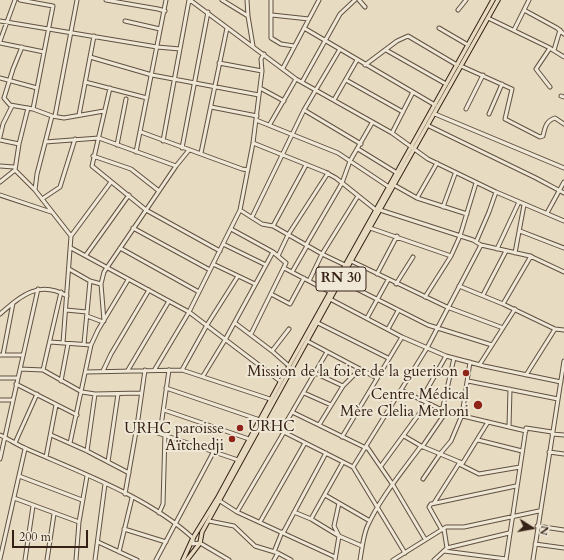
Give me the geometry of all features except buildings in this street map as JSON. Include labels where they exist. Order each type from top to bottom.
[{"type":"main road","name":"RN 30","points":[[188,560],[200,543],[202,532],[370,228],[388,187],[429,126],[468,45],[494,0]]},
{"type":"main road","name":"RN 30","points":[[183,560],[193,538],[199,530],[249,439],[262,421],[270,399],[345,265],[394,185],[446,84],[498,0]]},
{"type":"street","points":[[15,0],[0,42],[44,52]]},
{"type":"street","points":[[20,0],[53,6],[33,109]]},
{"type":"street","points":[[35,190],[45,142],[54,116],[77,0]]},
{"type":"street","points":[[106,0],[158,9],[164,12]]},
{"type":"street","points":[[136,152],[166,0]]},
{"type":"street","points":[[163,141],[189,0],[254,46]]},
{"type":"street","points":[[222,0],[248,16]]},
{"type":"street","points":[[247,0],[248,16],[254,46],[257,51],[264,54],[296,79],[392,133],[428,159],[455,174],[564,221]]},
{"type":"street","points":[[271,0],[271,38],[281,44],[294,46]]},
{"type":"street","points":[[283,68],[319,0]]},
{"type":"street","points":[[302,82],[340,14],[355,0]]},
{"type":"street","points":[[359,0],[365,7]]},
{"type":"street","points":[[458,10],[466,0]]},
{"type":"street","points":[[514,30],[529,0]]},
{"type":"street","points":[[524,10],[560,30],[564,34]]},
{"type":"street","points":[[182,148],[208,12]]},
{"type":"street","points":[[272,15],[309,19]]},
{"type":"street","points":[[488,18],[554,50],[564,57]]},
{"type":"street","points":[[0,21],[157,47],[180,49]]},
{"type":"street","points":[[126,21],[160,29]]},
{"type":"street","points":[[201,153],[227,28]]},
{"type":"street","points":[[304,28],[435,105]]},
{"type":"street","points":[[439,28],[468,45]]},
{"type":"street","points":[[554,50],[560,30]]},
{"type":"street","points":[[80,115],[94,36]]},
{"type":"street","points":[[366,65],[397,41],[408,36],[459,65],[512,89],[513,93],[504,116],[505,119],[540,137],[543,136],[545,126],[551,119],[555,118],[564,124]]},
{"type":"street","points":[[22,48],[2,98],[12,106],[33,109],[64,118],[104,111]]},
{"type":"street","points":[[550,48],[536,69],[550,87]]},
{"type":"street","points":[[252,217],[283,156],[304,110],[340,49]]},
{"type":"street","points":[[386,50],[446,84]]},
{"type":"street","points":[[155,369],[189,312],[240,210],[253,143],[262,71],[261,59],[264,54]]},
{"type":"street","points":[[90,57],[152,75],[259,95]]},
{"type":"street","points":[[261,63],[270,60]]},
{"type":"street","points":[[334,100],[357,60]]},
{"type":"street","points":[[219,63],[262,71]]},
{"type":"street","points":[[466,109],[483,75]]},
{"type":"street","points":[[0,78],[37,88]]},
{"type":"street","points":[[270,124],[296,79]]},
{"type":"street","points":[[346,80],[403,112]]},
{"type":"street","points":[[85,82],[147,98]]},
{"type":"street","points":[[489,114],[502,84]]},
{"type":"street","points":[[110,88],[93,156],[92,166],[146,210],[220,251]]},
{"type":"street","points":[[260,88],[284,101]]},
{"type":"street","points":[[392,133],[413,92]]},
{"type":"street","points":[[117,145],[126,99]]},
{"type":"street","points":[[0,137],[3,124],[12,106]]},
{"type":"street","points":[[211,107],[256,118],[333,151],[388,187]]},
{"type":"street","points":[[0,182],[14,169],[28,108]]},
{"type":"street","points":[[304,110],[361,144]]},
{"type":"street","points":[[435,114],[564,168]]},
{"type":"street","points":[[292,272],[342,183],[350,162],[372,123]]},
{"type":"street","points":[[429,126],[564,193]]},
{"type":"street","points":[[141,132],[182,148],[201,153],[248,170]]},
{"type":"street","points":[[45,142],[98,138],[176,166]]},
{"type":"street","points":[[42,200],[60,187],[75,139]]},
{"type":"street","points":[[0,140],[19,144]]},
{"type":"street","points":[[253,143],[328,173],[378,210],[460,236],[481,245],[531,256],[564,272]]},
{"type":"street","points":[[358,149],[397,173]]},
{"type":"street","points":[[103,321],[100,284],[101,278],[133,228],[176,166],[189,150]]},
{"type":"street","points":[[93,156],[131,169],[159,191]]},
{"type":"street","points":[[417,198],[437,163]]},
{"type":"street","points":[[273,226],[306,165]]},
{"type":"street","points":[[0,166],[14,169],[35,190],[71,236]]},
{"type":"street","points":[[278,256],[288,236],[328,173]]},
{"type":"street","points":[[443,207],[455,174]]},
{"type":"street","points":[[63,343],[71,236],[111,182]]},
{"type":"street","points":[[546,213],[564,182]]},
{"type":"street","points":[[425,297],[451,256],[460,236],[476,183]]},
{"type":"street","points":[[394,185],[417,198],[467,214]]},
{"type":"street","points":[[476,242],[496,192]]},
{"type":"street","points":[[0,195],[51,212]]},
{"type":"street","points":[[86,255],[129,195]]},
{"type":"street","points":[[309,281],[322,254],[358,196]]},
{"type":"street","points":[[497,249],[519,202]]},
{"type":"street","points":[[515,252],[524,205]]},
{"type":"street","points":[[240,210],[262,224],[273,226],[306,246],[345,265]]},
{"type":"street","points":[[133,228],[210,270]]},
{"type":"street","points":[[231,228],[273,252],[285,262],[284,268],[251,334]]},
{"type":"street","points":[[370,228],[397,236],[451,256]]},
{"type":"street","points":[[520,231],[564,248]]},
{"type":"street","points":[[377,274],[397,236]]},
{"type":"street","points":[[223,244],[266,265]]},
{"type":"street","points":[[353,468],[427,348],[447,307],[481,245]]},
{"type":"street","points":[[71,248],[189,312],[280,381]]},
{"type":"street","points":[[120,248],[199,292]]},
{"type":"street","points":[[483,295],[506,251]]},
{"type":"street","points":[[203,376],[235,323],[273,252]]},
{"type":"street","points":[[503,304],[531,256]]},
{"type":"street","points":[[396,284],[412,257]]},
{"type":"street","points":[[351,261],[396,284],[447,307],[503,328]]},
{"type":"street","points":[[213,264],[255,284]]},
{"type":"street","points":[[284,268],[330,292]]},
{"type":"street","points":[[69,269],[90,281],[100,284]]},
{"type":"street","points":[[182,370],[207,325],[238,276]]},
{"type":"street","points":[[271,294],[290,304],[304,278]]},
{"type":"street","points":[[70,443],[91,345],[103,321],[128,280]]},
{"type":"street","points":[[367,318],[388,280]]},
{"type":"street","points":[[84,344],[90,281]]},
{"type":"street","points":[[340,281],[437,328],[492,345]]},
{"type":"street","points":[[459,286],[515,309],[555,329],[564,330]]},
{"type":"street","points":[[0,314],[14,302],[38,289],[51,288],[67,296]]},
{"type":"street","points":[[0,459],[22,355],[38,289]]},
{"type":"street","points":[[103,371],[111,354],[149,290]]},
{"type":"street","points":[[43,370],[61,292]]},
{"type":"street","points":[[330,299],[402,337],[446,356],[484,366],[560,382]]},
{"type":"street","points":[[14,302],[1,355],[22,355]]},
{"type":"street","points":[[128,370],[169,302]]},
{"type":"street","points":[[480,364],[515,309]]},
{"type":"street","points":[[66,310],[87,314],[103,321]]},
{"type":"street","points":[[388,329],[398,310]]},
{"type":"street","points":[[235,323],[251,334],[289,366]]},
{"type":"street","points":[[318,323],[388,358]]},
{"type":"street","points":[[272,351],[288,329]]},
{"type":"street","points":[[526,375],[555,329]]},
{"type":"street","points":[[342,436],[402,337]]},
{"type":"street","points":[[307,341],[359,370],[377,378]]},
{"type":"street","points":[[50,342],[91,345]]},
{"type":"street","points":[[61,381],[68,344]]},
{"type":"street","points":[[237,512],[327,352]]},
{"type":"street","points":[[421,400],[446,356]]},
{"type":"street","points":[[360,560],[362,546],[370,521],[378,507],[422,446],[444,412],[454,358]]},
{"type":"street","points":[[533,560],[539,511],[564,361]]},
{"type":"street","points":[[423,479],[451,441],[462,415],[470,362]]},
{"type":"street","points":[[20,369],[43,370],[82,392],[95,394],[141,393]]},
{"type":"street","points":[[86,372],[155,369],[182,370],[270,399]]},
{"type":"street","points":[[125,494],[145,370]]},
{"type":"street","points":[[160,433],[169,370]]},
{"type":"street","points":[[320,425],[343,386],[359,370]]},
{"type":"street","points":[[315,373],[343,386]]},
{"type":"street","points":[[0,378],[18,378]]},
{"type":"street","points":[[468,381],[558,399]]},
{"type":"street","points":[[16,384],[77,415]]},
{"type":"street","points":[[166,388],[262,421],[353,468],[405,553]]},
{"type":"street","points":[[509,427],[510,389]]},
{"type":"street","points":[[401,390],[444,412],[462,415],[526,432]]},
{"type":"street","points":[[304,392],[331,405]]},
{"type":"street","points":[[15,443],[37,394]]},
{"type":"street","points":[[87,451],[95,394]]},
{"type":"street","points":[[108,462],[118,394]]},
{"type":"street","points":[[0,400],[12,400]]},
{"type":"street","points":[[381,466],[427,403]]},
{"type":"street","points":[[46,457],[56,405]]},
{"type":"street","points":[[164,410],[249,439]]},
{"type":"street","points":[[292,412],[366,447],[381,466],[425,539]]},
{"type":"street","points":[[446,550],[443,529],[429,507],[434,503],[478,440],[488,422]]},
{"type":"street","points":[[137,426],[165,434],[238,460]]},
{"type":"street","points":[[446,550],[506,560],[511,517],[526,428],[564,435]]},
{"type":"street","points":[[159,513],[163,504],[165,434]]},
{"type":"street","points":[[0,435],[25,449],[46,457],[125,494],[176,523],[193,538],[193,544],[200,543],[229,560]]},
{"type":"street","points":[[51,435],[87,451],[129,473]]},
{"type":"street","points":[[404,436],[479,474],[520,467]]},
{"type":"street","points":[[478,440],[522,451]]},
{"type":"street","points":[[260,522],[305,443]]},
{"type":"street","points":[[0,559],[25,449]]},
{"type":"street","points":[[156,560],[214,451]]},
{"type":"street","points":[[549,452],[564,454]]},
{"type":"street","points":[[274,560],[283,532],[326,453]]},
{"type":"street","points":[[311,519],[343,462]]},
{"type":"street","points":[[19,476],[82,500]]},
{"type":"street","points":[[76,560],[79,522],[87,476]]},
{"type":"street","points":[[95,560],[105,484]]},
{"type":"street","points":[[434,503],[516,486]]},
{"type":"street","points":[[325,495],[370,521]]},
{"type":"street","points":[[14,498],[79,522]]},
{"type":"street","points":[[119,552],[132,498]]},
{"type":"street","points":[[220,501],[229,505],[237,512],[283,532],[335,558],[339,536],[334,528],[339,504]]},
{"type":"street","points":[[25,560],[33,506]]},
{"type":"street","points":[[395,559],[425,539],[450,526],[464,527],[539,511]]},
{"type":"street","points":[[294,512],[311,519],[339,536],[362,546]]},
{"type":"street","points":[[47,560],[54,514]]},
{"type":"street","points":[[209,520],[234,526],[255,546],[276,552],[291,560]]},
{"type":"street","points":[[537,526],[564,529]]},
{"type":"street","points":[[124,529],[166,542]]},
{"type":"street","points":[[434,560],[446,550],[509,534]]},
{"type":"street","points":[[98,542],[137,560]]},
{"type":"street","points":[[535,544],[564,548]]},
{"type":"place","name":"Mission de la foi et de la guerison","points":[[466,373]]},
{"type":"place","name":"Centre Médical Mère Clelia Merloni","points":[[478,405]]},
{"type":"place","name":"URHC","points":[[240,428]]},
{"type":"place","name":"URHC paroisse Aïtchedji","points":[[232,439]]}]
